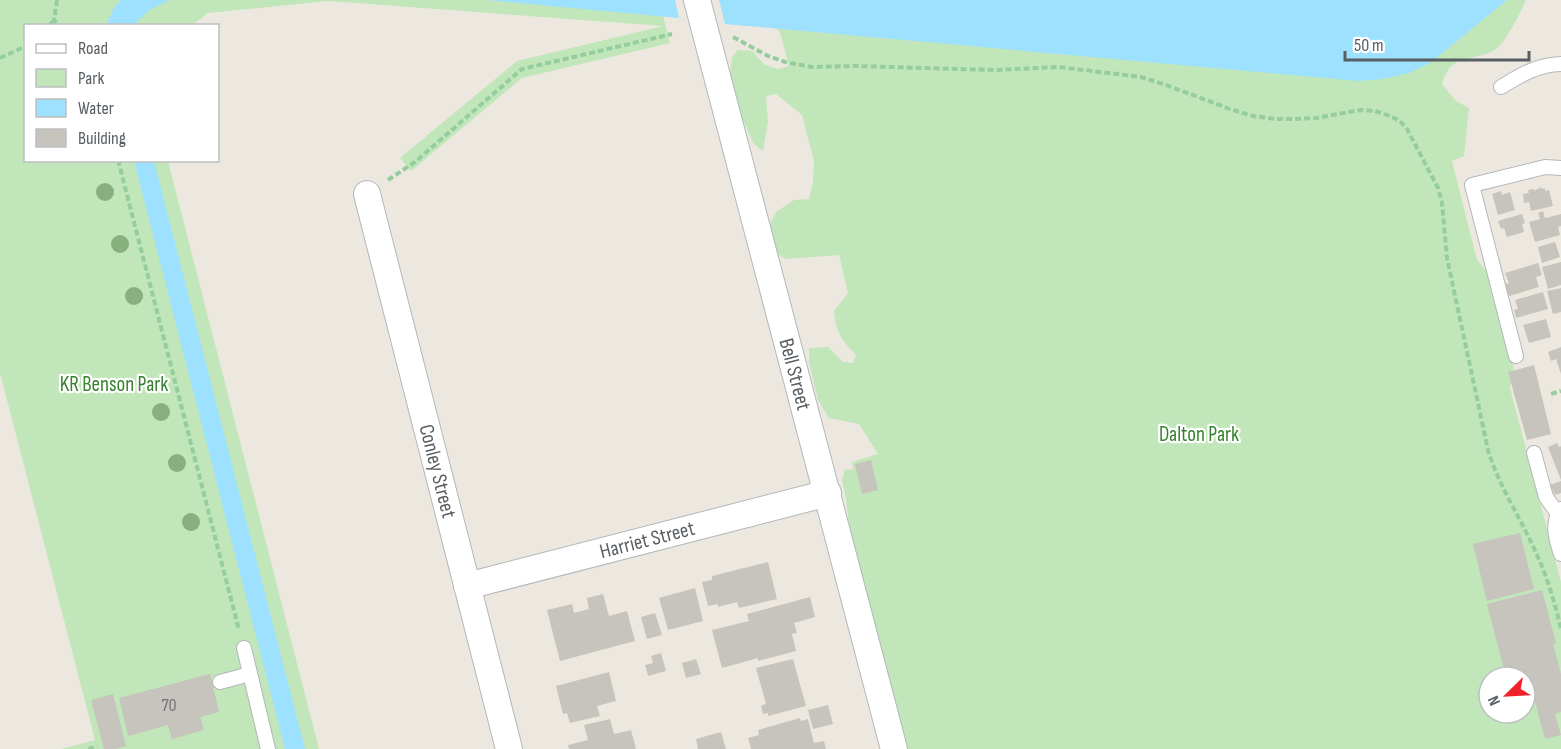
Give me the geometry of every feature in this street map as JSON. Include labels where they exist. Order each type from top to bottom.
[{"type":"street","name":"Bell Street","points":[[700,10],[894,749]]},
{"type":"street","name":"Conley Street","points":[[367,194],[509,749]]},
{"type":"street","name":"Harriet Street","points":[[467,586],[828,493]]},
{"type":"lane","points":[[1501,87],[1542,66],[1561,64]]},
{"type":"lane","points":[[1516,356],[1472,185],[1545,167],[1561,168]]},
{"type":"lane","points":[[1534,453],[1546,497],[1560,511],[1555,528],[1561,554]]},
{"type":"lane","points":[[244,648],[268,749]]},
{"type":"lane","points":[[220,682],[250,674]]},
{"type":"path","points":[[51,24],[54,20],[57,0]]},
{"type":"path","points":[[54,20],[58,24]]},
{"type":"path","points":[[367,194],[416,162],[522,69],[672,34]]},
{"type":"path","points":[[728,34],[768,56],[812,67],[926,67],[974,70],[1076,68],[1141,77],[1253,116],[1276,119],[1316,118],[1360,110],[1375,111],[1400,122],[1413,139],[1438,188],[1442,202],[1447,258],[1488,450],[1499,479],[1537,554],[1549,584],[1561,629]]},
{"type":"path","points":[[0,58],[24,47]]},
{"type":"path","points":[[119,162],[244,648]]},
{"type":"path","points":[[1551,394],[1561,391]]},
{"type":"path","points":[[87,749],[97,747]]},
{"type":"green space","name":"KR Benson Park","points":[[0,0],[659,0],[670,43],[522,78],[411,171],[400,158],[517,61],[663,26],[329,1],[208,13],[193,24],[24,24],[24,162],[168,162],[319,749],[61,749],[95,740],[0,373]]},
{"type":"green space","name":"Dalton Park","points":[[764,0],[1526,0],[1512,28],[1498,47],[1493,51],[1456,63],[1450,67],[1442,84],[1456,101],[1469,108],[1464,156],[1452,161],[1477,260],[1490,276],[1512,353],[1513,368],[1510,388],[1561,582],[1561,749],[900,749],[855,571],[842,480],[845,469],[853,470],[852,462],[878,454],[859,424],[829,418],[818,400],[809,362],[809,348],[828,347],[843,362],[853,363],[856,355],[840,335],[836,325],[834,311],[848,293],[839,255],[786,259],[773,251],[769,226],[776,212],[794,200],[809,199],[814,161],[802,115],[776,94],[766,96],[768,122],[763,151],[753,143],[738,109],[730,77],[732,57],[738,50],[752,51],[765,65],[778,69],[789,66],[781,36]]},
{"type":"water","points":[[121,0],[169,0],[148,11],[135,24],[106,24],[114,8]]},
{"type":"water","points":[[487,0],[1507,0],[1430,63],[1409,73],[1383,79],[1359,81],[725,24]]},
{"type":"water","points":[[134,162],[154,162],[305,749],[285,749]]},
{"type":"pier","points":[[675,0],[719,0],[725,24],[679,18]]},
{"type":"building","points":[[1541,187],[1545,188],[1545,191],[1549,190],[1553,206],[1531,211],[1529,202],[1524,203],[1523,194],[1529,193],[1528,190],[1534,189],[1534,191]]},
{"type":"building","points":[[1501,191],[1502,195],[1510,192],[1515,210],[1498,215],[1492,194]]},
{"type":"building","points":[[1543,211],[1545,218],[1561,214],[1561,226],[1558,227],[1560,235],[1535,242],[1529,222],[1540,219],[1538,213]]},
{"type":"building","points":[[1522,214],[1525,223],[1522,224],[1524,232],[1507,237],[1498,221]]},
{"type":"building","points":[[1555,242],[1560,257],[1542,263],[1538,247]]},
{"type":"building","points":[[1561,262],[1561,285],[1548,289],[1542,267]]},
{"type":"building","points":[[1538,263],[1542,275],[1536,277],[1539,287],[1509,296],[1505,284],[1509,283],[1505,273]]},
{"type":"building","points":[[1561,288],[1561,312],[1553,314],[1547,291]]},
{"type":"building","points":[[1543,292],[1548,309],[1516,318],[1514,310],[1518,309],[1515,300]]},
{"type":"building","points":[[1546,319],[1551,337],[1529,343],[1523,325]]},
{"type":"building","points":[[1561,347],[1561,374],[1556,359],[1551,361],[1548,352]]},
{"type":"building","points":[[1534,365],[1551,434],[1527,440],[1508,372]]},
{"type":"building","points":[[1557,443],[1559,447],[1561,446],[1561,480],[1548,447]]},
{"type":"building","points":[[871,460],[878,490],[862,494],[855,464]]},
{"type":"building","points":[[1561,481],[1561,493],[1555,495],[1550,485]]},
{"type":"building","points":[[1520,533],[1534,589],[1487,601],[1473,544]]},
{"type":"building","points":[[768,562],[777,599],[739,608],[737,602],[718,607],[718,604],[708,606],[702,582],[712,580],[712,576]]},
{"type":"building","points":[[695,588],[703,621],[668,630],[659,598]]},
{"type":"building","points":[[1542,590],[1556,643],[1553,644],[1561,674],[1561,712],[1555,714],[1561,735],[1545,739],[1537,709],[1537,665],[1503,665],[1487,604]]},
{"type":"building","points":[[603,594],[609,616],[627,611],[635,641],[560,661],[547,610],[572,604],[574,613],[589,609],[587,598]]},
{"type":"building","points":[[810,597],[815,617],[794,623],[797,633],[792,634],[796,651],[722,668],[712,630],[749,621],[747,614]]},
{"type":"building","points":[[655,613],[662,635],[647,639],[641,617]]},
{"type":"building","points":[[661,653],[666,671],[648,676],[645,665],[653,663],[651,656]]},
{"type":"building","points":[[696,659],[701,674],[686,678],[682,663]]},
{"type":"building","points":[[793,659],[806,706],[768,716],[768,713],[763,714],[761,706],[766,704],[756,668]]},
{"type":"building","points":[[609,672],[616,701],[597,706],[600,716],[570,723],[567,713],[563,714],[556,686]]},
{"type":"building","points":[[210,674],[219,712],[200,717],[204,730],[172,739],[168,725],[128,736],[119,698]]},
{"type":"building","points":[[113,694],[126,746],[104,749],[91,700]]},
{"type":"building","points":[[828,705],[833,724],[813,729],[808,710]]},
{"type":"building","points":[[800,718],[801,721],[808,719],[814,743],[824,741],[826,749],[751,749],[748,738],[759,735],[758,730]]},
{"type":"building","points":[[610,719],[614,734],[631,730],[636,749],[569,749],[568,745],[588,740],[584,725]]},
{"type":"building","points":[[721,732],[726,749],[698,749],[696,739]]}]
